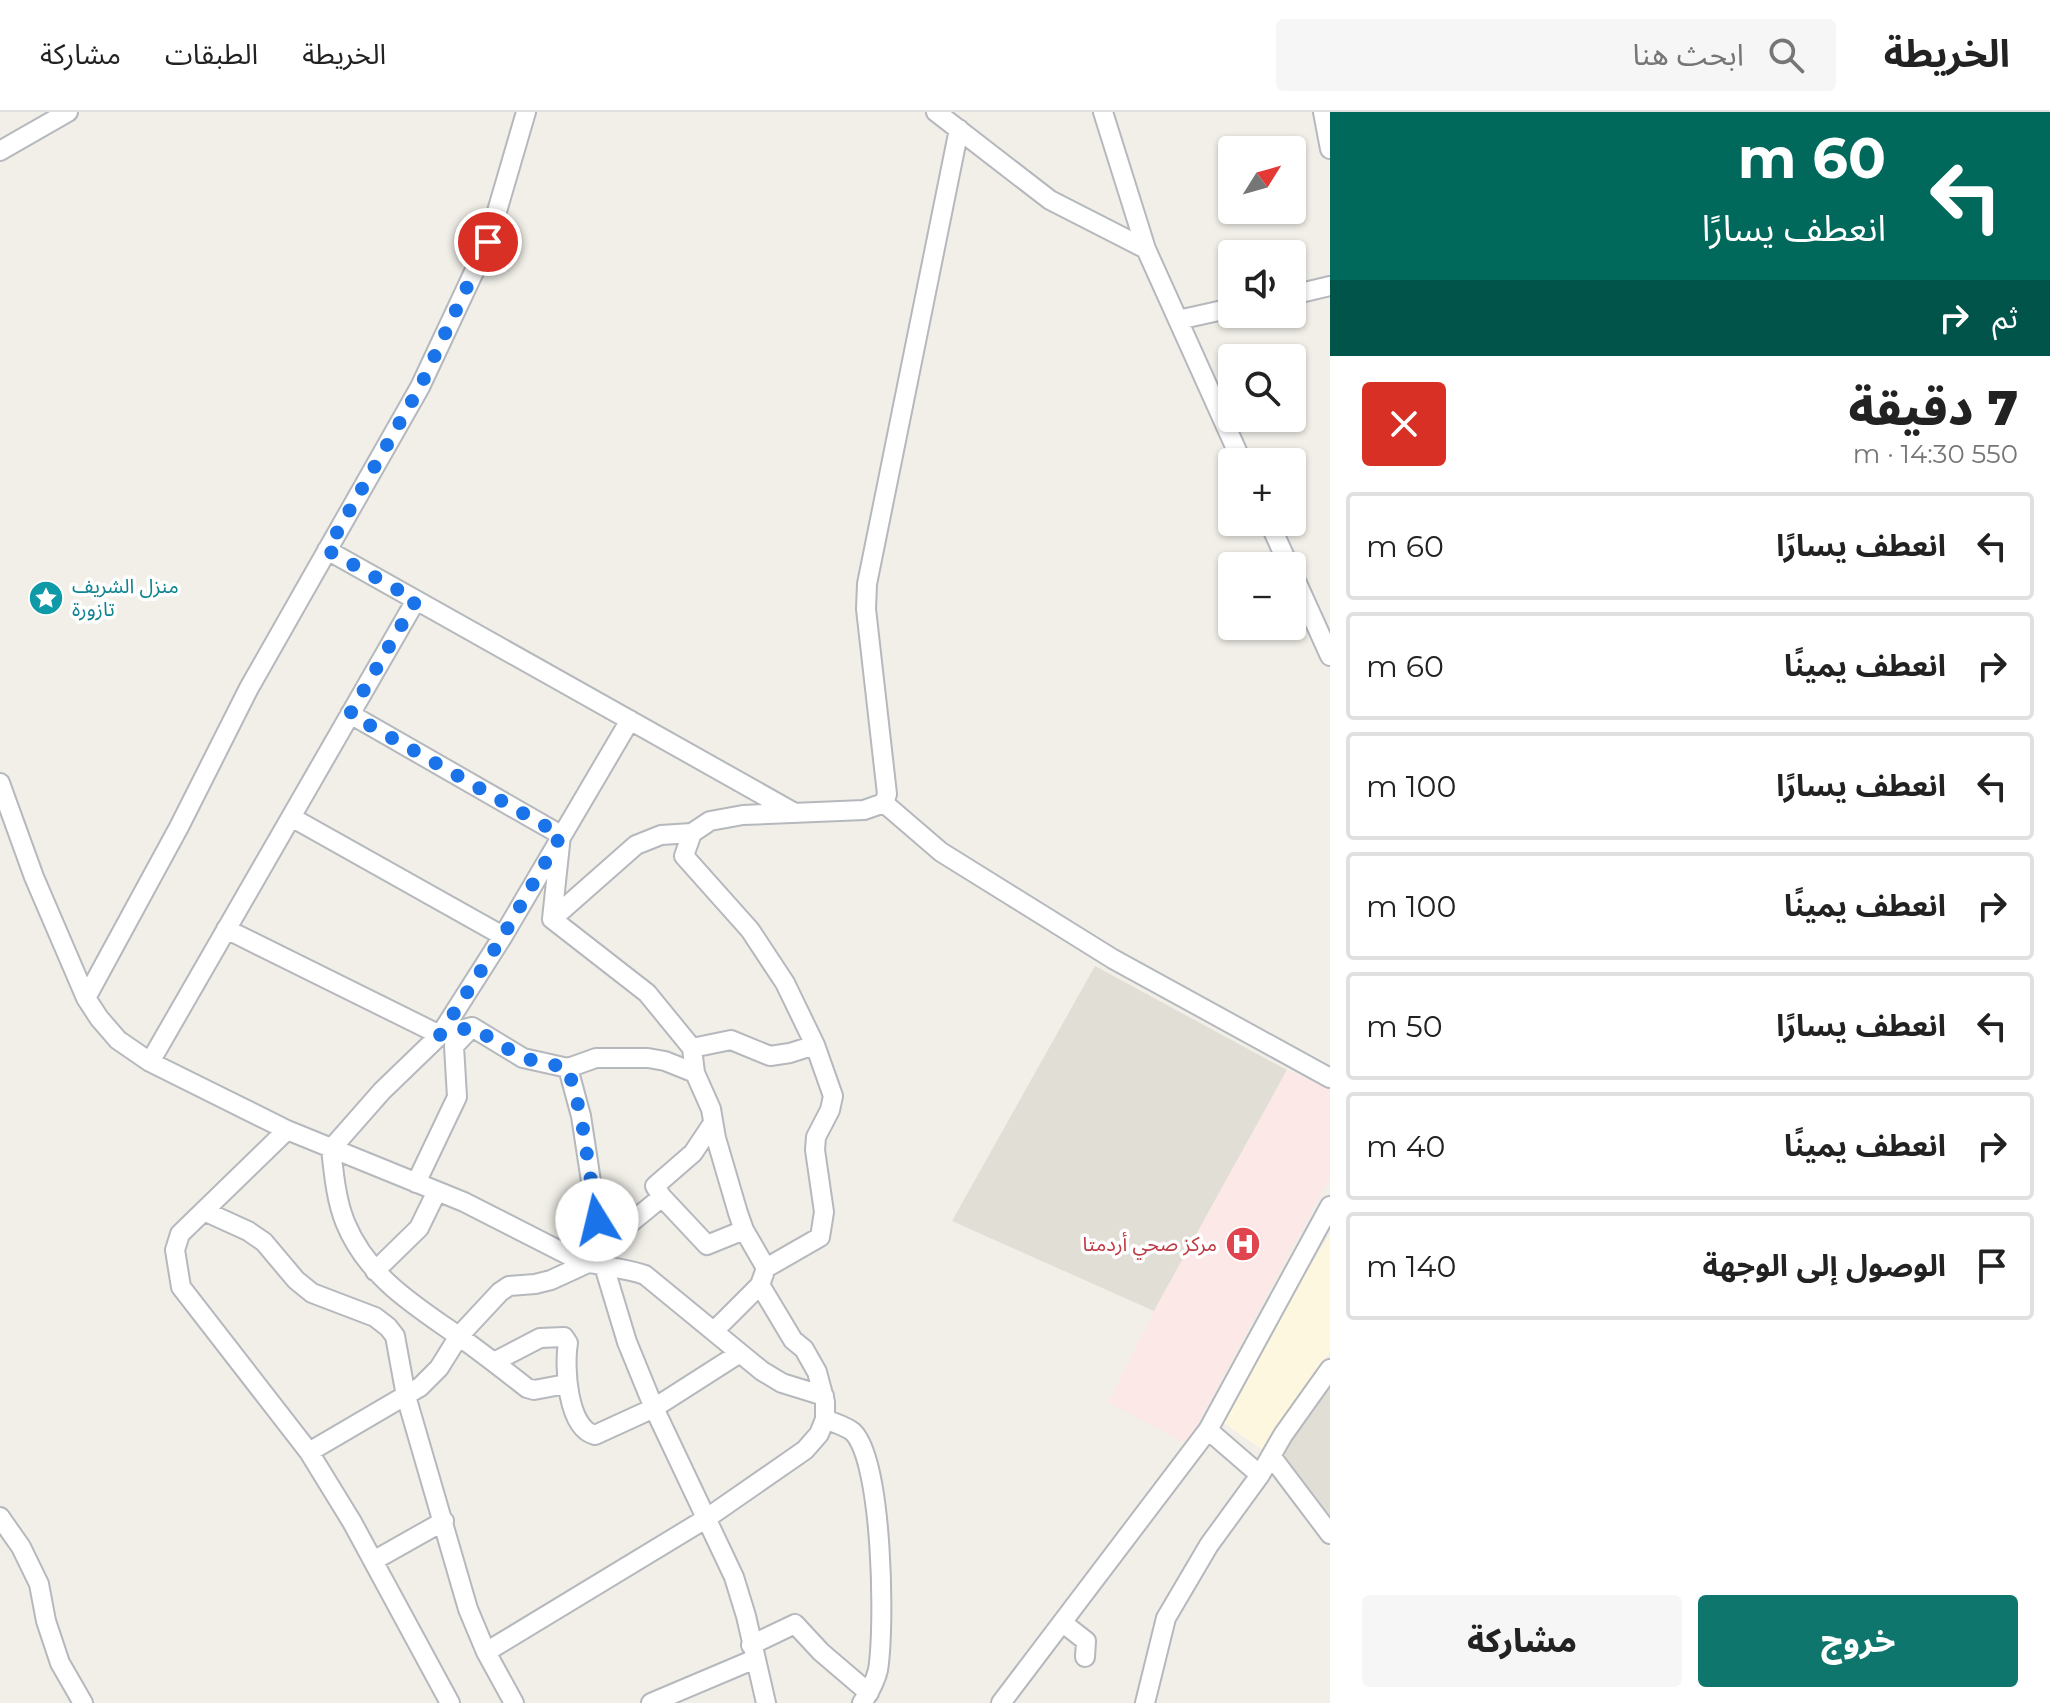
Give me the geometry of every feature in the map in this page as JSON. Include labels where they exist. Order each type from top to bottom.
[{"type":"street","points":[[0,151],[68,112]]},
{"type":"street","points":[[86,998],[179,827],[249,688],[420,387],[488,242],[526,112]]},
{"type":"street","points":[[936,112],[1050,200],[1146,249]]},
{"type":"street","points":[[1103,112],[1146,249],[1236,448]]},
{"type":"street","points":[[1323,112],[1330,149]]},
{"type":"street","points":[[884,803],[887,794],[866,609],[867,584],[959,129]]},
{"type":"street","points":[[1306,292],[1330,286]]},
{"type":"street","points":[[1178,320],[1218,311]]},
{"type":"street","points":[[327,550],[798,815]]},
{"type":"street","points":[[150,1062],[416,600]]},
{"type":"street","points":[[1306,603],[1330,656]]},
{"type":"street","points":[[350,714],[561,835]]},
{"type":"street","points":[[566,1384],[534,1390],[527,1388],[405,1300],[375,1271],[346,1225],[336,1195],[331,1149],[382,1091],[440,1035],[503,936],[630,720]]},
{"type":"street","points":[[0,783],[34,877],[86,998],[118,1040],[150,1062],[287,1130],[437,1191],[596,1265],[626,1268],[645,1275],[762,1371],[782,1383],[824,1396]]},
{"type":"street","points":[[552,919],[636,845],[661,835],[692,833],[710,821],[743,815],[864,810],[884,803]]},
{"type":"street","points":[[884,803],[941,852],[1113,959],[1330,1078]]},
{"type":"street","points":[[291,817],[503,936]]},
{"type":"street","points":[[692,833],[684,856],[750,930],[785,983],[815,1045],[833,1096],[830,1110],[816,1137],[824,1212],[820,1237],[763,1276],[714,1331]]},
{"type":"street","points":[[552,919],[561,835]]},
{"type":"street","points":[[486,1652],[707,1518],[805,1450],[819,1434],[825,1419],[824,1396],[811,1359],[793,1340],[744,1230],[711,1109],[695,1073],[692,1048],[647,993],[552,919]]},
{"type":"street","points":[[226,929],[440,1035],[472,1027],[523,1058],[568,1068],[596,1058],[648,1058],[695,1073]]},
{"type":"street","points":[[416,1183],[457,1097],[454,1046],[472,1027]]},
{"type":"street","points":[[692,1048],[731,1040],[770,1056],[815,1045]]},
{"type":"street","points":[[568,1068],[581,1116],[601,1247],[596,1265],[654,1408],[734,1577],[766,1703]]},
{"type":"street","points":[[713,1123],[693,1153],[655,1186],[707,1245],[744,1230]]},
{"type":"street","points":[[287,1130],[180,1234],[175,1250],[181,1287],[309,1452],[373,1561],[450,1703]]},
{"type":"street","points":[[375,1271],[419,1228],[437,1191]]},
{"type":"street","points":[[601,1247],[662,1197]]},
{"type":"street","points":[[1001,1703],[1208,1430],[1330,1206]]},
{"type":"street","points":[[204,1211],[248,1231],[264,1242],[296,1280],[312,1293],[375,1317],[395,1336],[406,1396],[468,1609],[486,1652],[514,1703]]},
{"type":"street","points":[[309,1452],[406,1396],[439,1368],[459,1336],[509,1286],[535,1284],[596,1265]]},
{"type":"street","points":[[375,1317],[405,1300]]},
{"type":"street","points":[[494,1362],[540,1338],[564,1337],[568,1343],[566,1384],[580,1423],[595,1435],[654,1408],[740,1353]]},
{"type":"street","points":[[1145,1703],[1166,1618],[1209,1545],[1330,1369]]},
{"type":"street","points":[[651,1703],[753,1652],[795,1624],[866,1698],[877,1672],[882,1612],[875,1497],[860,1442],[852,1432],[825,1419]]},
{"type":"street","points":[[1208,1430],[1260,1475]]},
{"type":"street","points":[[1271,1456],[1330,1534]]},
{"type":"street","points":[[0,1517],[21,1547],[39,1584],[46,1621],[60,1663],[83,1703]]},
{"type":"street","points":[[373,1561],[444,1521]]},
{"type":"street","points":[[1063,1623],[1086,1641],[1085,1657]]},
{"type":"shaded area","points":[[1095,966],[1287,1070],[1154,1311],[952,1221]]},
{"type":"shaded area","name":"مركز صحي أردمتا","points":[[1287,1070],[1330,1090],[1330,1177],[1187,1444],[1108,1402],[1154,1311]]},
{"type":"shaded area","points":[[1330,1233],[1330,1352],[1263,1450],[1218,1419]]},
{"type":"shaded area","points":[[1330,1386],[1330,1518],[1279,1453]]},
{"type":"place","name":"منزل الشريف تازورة","points":[[46,598]]},
{"type":"place","name":"مركز صحي أردمتا","points":[[1243,1244]]},
{"type":"route","points":[[488,242],[420,387],[327,550],[416,600],[350,714],[561,835],[503,936],[440,1035],[472,1027],[523,1058],[568,1068],[581,1116],[597,1220]]}]
